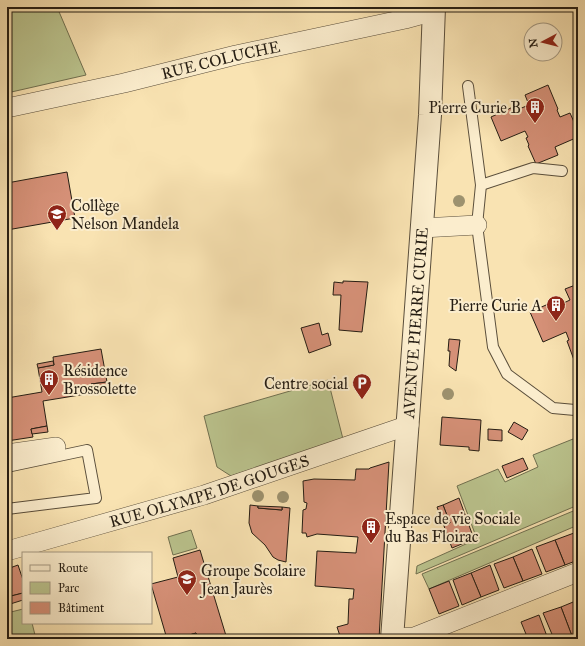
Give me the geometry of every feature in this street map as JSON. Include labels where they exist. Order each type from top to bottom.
[{"type":"street","name":"RUE COLUCHE","points":[[7,108],[124,83],[236,55],[405,19],[434,9]]},
{"type":"street","name":"AVENUE PIERRE CURIE","points":[[392,638],[409,425],[430,115],[434,9]]},
{"type":"street","points":[[422,228],[477,225]]},
{"type":"street","name":"RUE OLYMPE DE GOUGES","points":[[7,551],[204,496],[409,425]]},
{"type":"street","points":[[7,454],[56,447]]},
{"type":"street","points":[[392,638],[414,637],[578,572]]},
{"type":"lane","points":[[468,86],[481,185],[477,225],[493,347],[507,374],[554,408],[576,410],[578,408]]},
{"type":"lane","points":[[481,185],[533,168],[562,171]]},
{"type":"lane","points":[[7,467],[87,450],[96,498],[7,509]]},
{"type":"green space","points":[[7,7],[57,7],[86,75],[7,93]]},
{"type":"green space","points":[[328,380],[343,439],[231,476],[217,467],[204,416]]},
{"type":"green space","points":[[578,437],[578,505],[416,574],[417,566],[477,539],[457,486],[498,469],[505,482],[538,467],[533,455]]},
{"type":"green space","points":[[578,509],[578,525],[429,589],[422,574]]},
{"type":"green space","points":[[191,530],[197,548],[173,555],[168,537]]},
{"type":"green space","points":[[22,609],[22,624],[32,624],[36,639],[10,639],[7,627],[7,613]]},
{"type":"building","points":[[490,7],[507,7],[491,11]]},
{"type":"building","name":"Pierre Curie B","points":[[548,85],[560,117],[570,113],[578,131],[578,137],[555,147],[558,155],[536,164],[528,146],[529,145],[526,138],[528,137],[525,131],[501,141],[491,117],[513,107],[514,111],[529,105],[525,95]]},
{"type":"building","name":"Collège Nelson Mandela","points":[[67,172],[75,218],[7,230],[7,183]]},
{"type":"building","points":[[343,281],[368,282],[362,332],[339,330],[341,295],[333,295],[334,282],[343,283]]},
{"type":"building","name":"Pierre Curie A","points":[[578,284],[578,359],[574,360],[567,341],[569,340],[566,332],[543,342],[530,312],[553,302],[555,307],[570,300],[565,289]]},
{"type":"building","points":[[319,323],[322,335],[328,333],[331,345],[309,353],[301,328]]},
{"type":"building","points":[[449,339],[460,340],[456,371],[449,366]]},
{"type":"building","name":"Résidence Brossolette","points":[[101,349],[107,382],[91,384],[92,393],[43,401],[47,426],[31,429],[33,437],[7,441],[7,398],[42,392],[38,368],[54,365],[53,357]]},
{"type":"building","points":[[53,361],[54,365],[38,368],[37,364]]},
{"type":"building","points":[[107,382],[108,386],[92,389],[91,384]]},
{"type":"building","points":[[442,417],[481,420],[479,451],[469,450],[469,447],[440,445]]},
{"type":"building","points":[[514,422],[528,430],[522,440],[508,432]]},
{"type":"building","points":[[47,426],[48,432],[32,434],[31,429]]},
{"type":"building","points":[[488,429],[502,430],[502,441],[488,440]]},
{"type":"building","points":[[523,458],[528,469],[507,478],[502,466]]},
{"type":"building","name":"Espace de vie Sociale du Bas Floirac","points":[[389,462],[379,639],[341,639],[337,627],[348,624],[349,599],[353,599],[354,589],[315,586],[317,551],[356,553],[358,537],[317,534],[307,537],[306,533],[302,533],[303,510],[306,509],[307,503],[304,502],[303,481],[314,479],[355,480],[356,469],[369,469]]},
{"type":"building","points":[[459,498],[474,539],[452,548],[444,526],[450,523],[443,505]]},
{"type":"building","points":[[250,505],[258,506],[258,508],[282,510],[282,507],[290,508],[286,562],[273,557],[265,545],[252,533],[249,523]]},
{"type":"building","points":[[443,505],[450,523],[444,526],[437,507]]},
{"type":"building","points":[[258,506],[282,507],[282,510],[258,508]]},
{"type":"building","points":[[574,533],[578,543],[578,560],[565,565],[555,540]]},
{"type":"building","points":[[555,540],[565,565],[546,572],[536,547]]},
{"type":"building","points":[[532,549],[542,574],[523,581],[513,557]]},
{"type":"building","points":[[200,550],[227,639],[198,639],[196,633],[176,639],[167,639],[152,584],[178,577],[173,558]]},
{"type":"building","points":[[513,557],[523,581],[504,588],[494,564]]},
{"type":"building","points":[[18,565],[22,577],[22,593],[7,597],[7,569]]},
{"type":"building","points":[[490,565],[499,590],[481,597],[471,573]]},
{"type":"building","points":[[471,573],[481,597],[462,605],[453,580]]},
{"type":"building","points":[[449,581],[459,606],[439,614],[429,589]]},
{"type":"building","points":[[22,593],[22,600],[7,605],[7,597]]},
{"type":"building","points":[[578,600],[578,633],[572,636],[561,607]]},
{"type":"building","points":[[561,607],[572,636],[564,639],[554,639],[543,613]]},
{"type":"building","points":[[539,615],[548,639],[528,639],[521,622]]},
{"type":"building","points":[[196,633],[198,639],[176,639]]},
{"type":"place","name":"Pierre Curie B","points":[[535,124]]},
{"type":"place","name":"Collège Nelson Mandela","points":[[57,231]]},
{"type":"place","name":"Pierre Curie A","points":[[556,322]]},
{"type":"place","name":"Résidence Brossolette","points":[[49,396]]},
{"type":"place","name":"Centre social","points":[[362,400]]},
{"type":"place","name":"Espace de vie Sociale du Bas Floirac","points":[[371,544]]},
{"type":"place","name":"Groupe Scolaire Jean Jaurès","points":[[187,596]]}]
